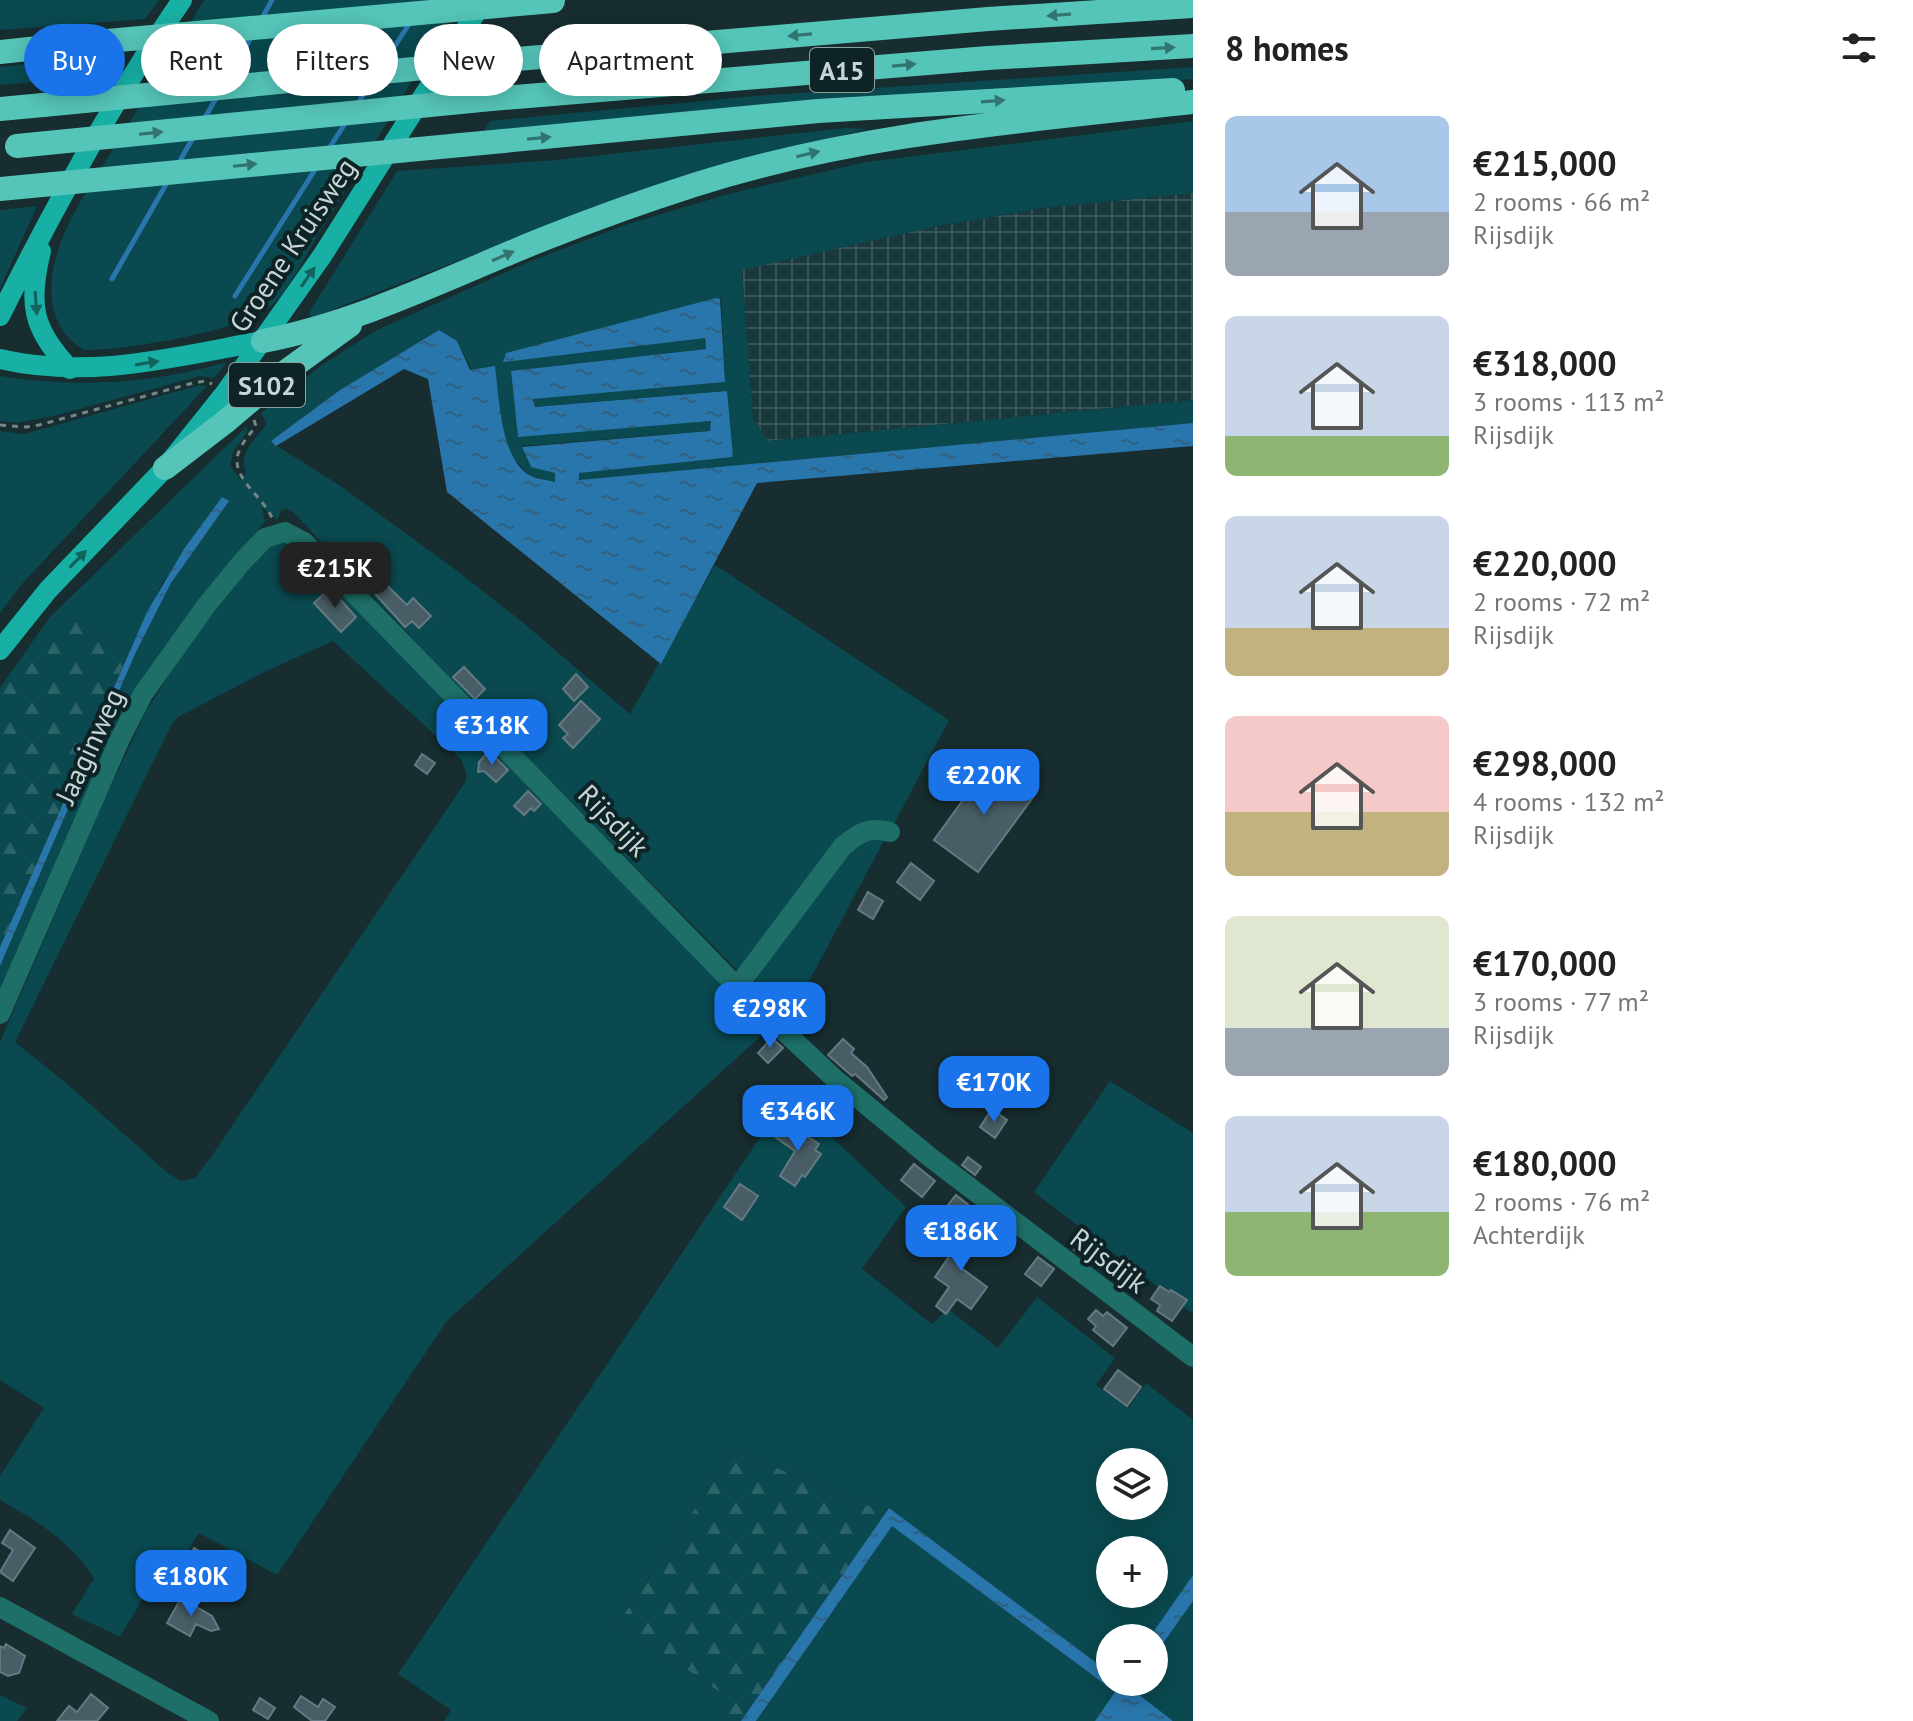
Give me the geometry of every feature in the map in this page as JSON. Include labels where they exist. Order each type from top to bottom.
[{"type":"highway","points":[[0,52],[562,0]]},
{"type":"highway","name":"A15","points":[[0,109],[517,59],[988,19],[1193,6]]},
{"type":"highway","name":"A15","points":[[9,147],[491,99],[988,58],[1193,46]]},
{"type":"highway","name":"A15","points":[[0,189],[818,111],[1193,89]]},
{"type":"highway","points":[[263,341],[299,334],[431,287],[602,217],[705,182],[811,152],[1016,120],[1193,102]]},
{"type":"highway","name":"S102","points":[[165,468],[232,400],[374,307]]},
{"type":"main road","points":[[0,316],[134,69],[182,0]]},
{"type":"main road","name":"Groene Kruisweg","points":[[232,400],[263,341],[322,256],[484,0]]},
{"type":"main road","points":[[47,228],[35,286],[36,315],[47,344],[70,369]]},
{"type":"main road","name":"S102","points":[[0,359],[70,369],[139,364],[263,341]]},
{"type":"main road","name":"S102","points":[[0,650],[48,590],[165,468]]},
{"type":"street","name":"Rijsdijk","points":[[277,533],[285,532],[304,542],[737,987],[836,1080],[931,1158],[1193,1357]]},
{"type":"street","name":"Jaaginweg","points":[[0,1014],[120,739],[143,694],[206,606],[265,538],[277,533]]},
{"type":"street","points":[[737,987],[843,846],[859,832],[877,828],[890,832]]},
{"type":"street","points":[[0,1607],[209,1721]]},
{"type":"path","points":[[0,425],[39,425],[200,381],[210,383],[253,418],[256,426],[240,447],[236,468],[268,509],[277,533]]},
{"type":"shaded area","points":[[1193,193],[1193,400],[768,441],[753,419],[742,269],[933,227],[1044,208]]},
{"type":"green space","points":[[0,0],[159,0],[145,19],[24,24],[24,28],[0,30]]},
{"type":"green space","points":[[204,0],[461,0],[446,24],[414,24],[414,77],[295,275],[274,303],[252,317],[206,332],[151,344],[84,350],[67,336],[57,319],[51,288],[55,259],[68,225],[86,192],[146,96],[251,96],[251,24],[190,24]]},
{"type":"green space","points":[[24,64],[24,83],[0,85],[0,67]]},
{"type":"green space","points":[[1193,67],[1193,79],[995,91],[484,131],[490,121],[755,96]]},
{"type":"green space","points":[[1193,121],[1193,193],[1044,208],[933,227],[742,270],[753,419],[768,441],[1193,400],[1193,423],[580,480],[578,473],[733,457],[726,391],[535,407],[533,398],[725,382],[721,300],[718,298],[506,354],[704,338],[706,349],[511,371],[518,436],[711,421],[710,431],[522,446],[530,466],[555,473],[556,483],[529,475],[512,457],[505,435],[457,341],[439,330],[340,390],[271,442],[342,487],[452,567],[520,620],[630,714],[715,565],[949,720],[894,824],[864,822],[838,838],[740,973],[484,714],[293,512],[281,510],[277,520],[262,507],[265,522],[187,616],[0,994],[0,966],[136,652],[171,583],[228,501],[163,582],[130,650],[67,617],[50,617],[247,426],[247,432],[233,452],[230,466],[241,480],[246,472],[246,452],[267,424],[261,413],[322,365],[375,331],[526,263],[625,225],[728,194],[866,162]]},
{"type":"green space","points":[[846,128],[868,129],[732,162],[507,242],[311,318],[309,313],[397,171],[557,160]]},
{"type":"green space","points":[[37,206],[0,289],[0,210]]},
{"type":"green space","points":[[227,362],[214,378],[200,376],[54,416],[17,423],[0,421],[0,376],[57,382],[114,382],[171,375]]},
{"type":"green space","points":[[200,385],[207,386],[21,585],[9,578],[0,578],[0,431],[24,434]]},
{"type":"green space","points":[[282,543],[298,546],[771,1027],[446,1322],[277,1575],[199,1533],[167,1583],[158,1579],[153,1581],[120,1637],[72,1614],[94,1579],[86,1566],[40,1524],[0,1500],[0,1476],[44,1408],[0,1380],[0,1042],[105,798],[146,711],[189,644],[271,546]],"holes":[[[333,641],[461,759],[467,776],[464,784],[195,1178],[181,1181],[168,1173],[15,1042],[178,717],[262,673]]]},
{"type":"green space","points":[[8,577],[21,585],[0,613],[0,578]]},
{"type":"green space","points":[[50,617],[67,617],[130,650],[0,947],[0,688]]},
{"type":"green space","points":[[887,835],[786,1020],[754,988],[756,978],[848,847]]},
{"type":"green space","points":[[1110,1081],[1193,1133],[1193,1314],[1034,1192]]},
{"type":"green space","points":[[788,1096],[906,1207],[862,1269],[932,1324],[948,1309],[998,1348],[1037,1297],[1115,1358],[1096,1385],[1128,1408],[1146,1383],[1193,1420],[1193,1575],[1159,1624],[1096,1624],[1096,1663],[888,1508],[883,1517],[880,1512],[861,1502],[734,1451],[619,1622],[735,1702],[722,1721],[444,1721],[451,1710],[398,1674]]},
{"type":"green space","points":[[734,1451],[861,1502],[880,1512],[883,1517],[741,1721],[722,1721],[734,1702],[619,1622]]},
{"type":"green space","points":[[892,1525],[1096,1678],[1096,1696],[1114,1696],[1095,1721],[756,1721]]},
{"type":"green space","points":[[1193,1601],[1193,1721],[1173,1721],[1141,1696],[1168,1696],[1168,1636]]},
{"type":"green space","points":[[0,1695],[27,1708],[17,1721],[0,1721]]},
{"type":"water","points":[[720,299],[725,382],[533,399],[535,407],[727,391],[733,457],[579,473],[579,480],[1193,423],[1193,446],[757,483],[661,664],[447,492],[428,379],[404,369],[276,446],[271,441],[340,390],[439,330],[457,341],[470,370],[495,366],[503,426],[513,456],[531,476],[555,482],[555,473],[531,467],[522,447],[710,431],[711,421],[518,437],[511,371],[706,349],[705,338],[503,362],[506,353]]},
{"type":"water","points":[[222,497],[229,501],[171,583],[136,652],[0,966],[0,947],[147,612],[184,549]]},
{"type":"water","points":[[889,1508],[1096,1663],[1096,1678],[892,1526],[756,1721],[741,1721]]},
{"type":"water","points":[[1193,1575],[1193,1601],[1168,1636],[1168,1624],[1159,1624]]},
{"type":"water","points":[[1112,1696],[1141,1696],[1173,1721],[1095,1721]]},
{"type":"building","points":[[370,569],[407,605],[413,598],[431,616],[419,628],[412,621],[405,627],[361,578]]},
{"type":"building","points":[[330,588],[356,617],[341,632],[314,603]]},
{"type":"building","points":[[464,667],[485,689],[475,699],[453,677]]},
{"type":"building","points":[[576,674],[588,687],[574,701],[563,689]]},
{"type":"building","points":[[581,701],[600,719],[573,748],[563,738],[568,734],[559,725]]},
{"type":"building","points":[[489,751],[508,770],[496,782],[484,771],[478,772],[479,762]]},
{"type":"building","points":[[422,754],[435,763],[427,774],[415,765]]},
{"type":"building","points":[[987,761],[1034,796],[978,872],[934,840]]},
{"type":"building","points":[[528,791],[541,804],[524,815],[514,806]]},
{"type":"building","points":[[911,863],[934,881],[920,900],[897,882]]},
{"type":"building","points":[[868,892],[883,901],[873,919],[858,910]]},
{"type":"building","points":[[772,1038],[783,1048],[768,1063],[758,1053]]},
{"type":"building","points":[[843,1039],[854,1049],[851,1053],[867,1067],[887,1097],[884,1100],[828,1055]]},
{"type":"building","points":[[992,1109],[1007,1120],[995,1138],[980,1127]]},
{"type":"building","points":[[786,1122],[819,1144],[815,1150],[821,1154],[795,1186],[780,1176],[795,1151],[775,1137]]},
{"type":"building","points":[[968,1157],[981,1167],[975,1175],[962,1165]]},
{"type":"building","points":[[914,1164],[935,1181],[922,1197],[901,1180]]},
{"type":"building","points":[[740,1184],[758,1196],[742,1220],[724,1207]]},
{"type":"building","points":[[956,1195],[971,1207],[960,1222],[944,1210]]},
{"type":"building","points":[[972,1223],[986,1235],[960,1267],[987,1287],[971,1309],[957,1299],[946,1314],[936,1306],[949,1287],[935,1277]]},
{"type":"building","points":[[1081,1241],[1105,1261],[1099,1269],[1074,1250]]},
{"type":"building","points":[[1038,1257],[1054,1269],[1041,1286],[1025,1274]]},
{"type":"building","points":[[1129,1260],[1140,1271],[1128,1287],[1116,1277]]},
{"type":"building","points":[[1160,1286],[1187,1300],[1172,1321],[1157,1311],[1160,1305],[1151,1299]]},
{"type":"building","points":[[1096,1310],[1103,1316],[1107,1312],[1127,1328],[1113,1346],[1093,1330],[1096,1326],[1088,1319]]},
{"type":"building","points":[[1118,1370],[1141,1387],[1127,1406],[1104,1389]]},
{"type":"building","points":[[10,1530],[35,1548],[13,1581],[0,1572],[13,1550],[2,1543]]},
{"type":"building","points":[[194,1548],[208,1556],[202,1567],[187,1560]]},
{"type":"building","points":[[181,1598],[212,1616],[219,1629],[211,1631],[196,1624],[190,1636],[167,1623]]},
{"type":"building","points":[[6,1644],[25,1656],[19,1673],[8,1676],[0,1672],[0,1646],[4,1648]]},
{"type":"building","points":[[91,1694],[108,1708],[97,1721],[57,1721],[69,1706],[77,1712]]},
{"type":"building","points":[[301,1696],[318,1707],[323,1699],[335,1707],[325,1721],[312,1721],[294,1707]]},
{"type":"building","points":[[260,1698],[275,1708],[268,1719],[253,1710]]},
{"type":"waterway","points":[[261,20],[272,0]]},
{"type":"waterway","points":[[398,41],[411,21]]},
{"type":"waterway","points":[[203,121],[217,96]]},
{"type":"waterway","points":[[358,103],[362,96]]},
{"type":"waterway","points":[[328,150],[346,122]]},
{"type":"waterway","points":[[177,166],[194,136]]},
{"type":"waterway","points":[[235,296],[318,165]]},
{"type":"waterway","points":[[112,279],[168,181]]}]
